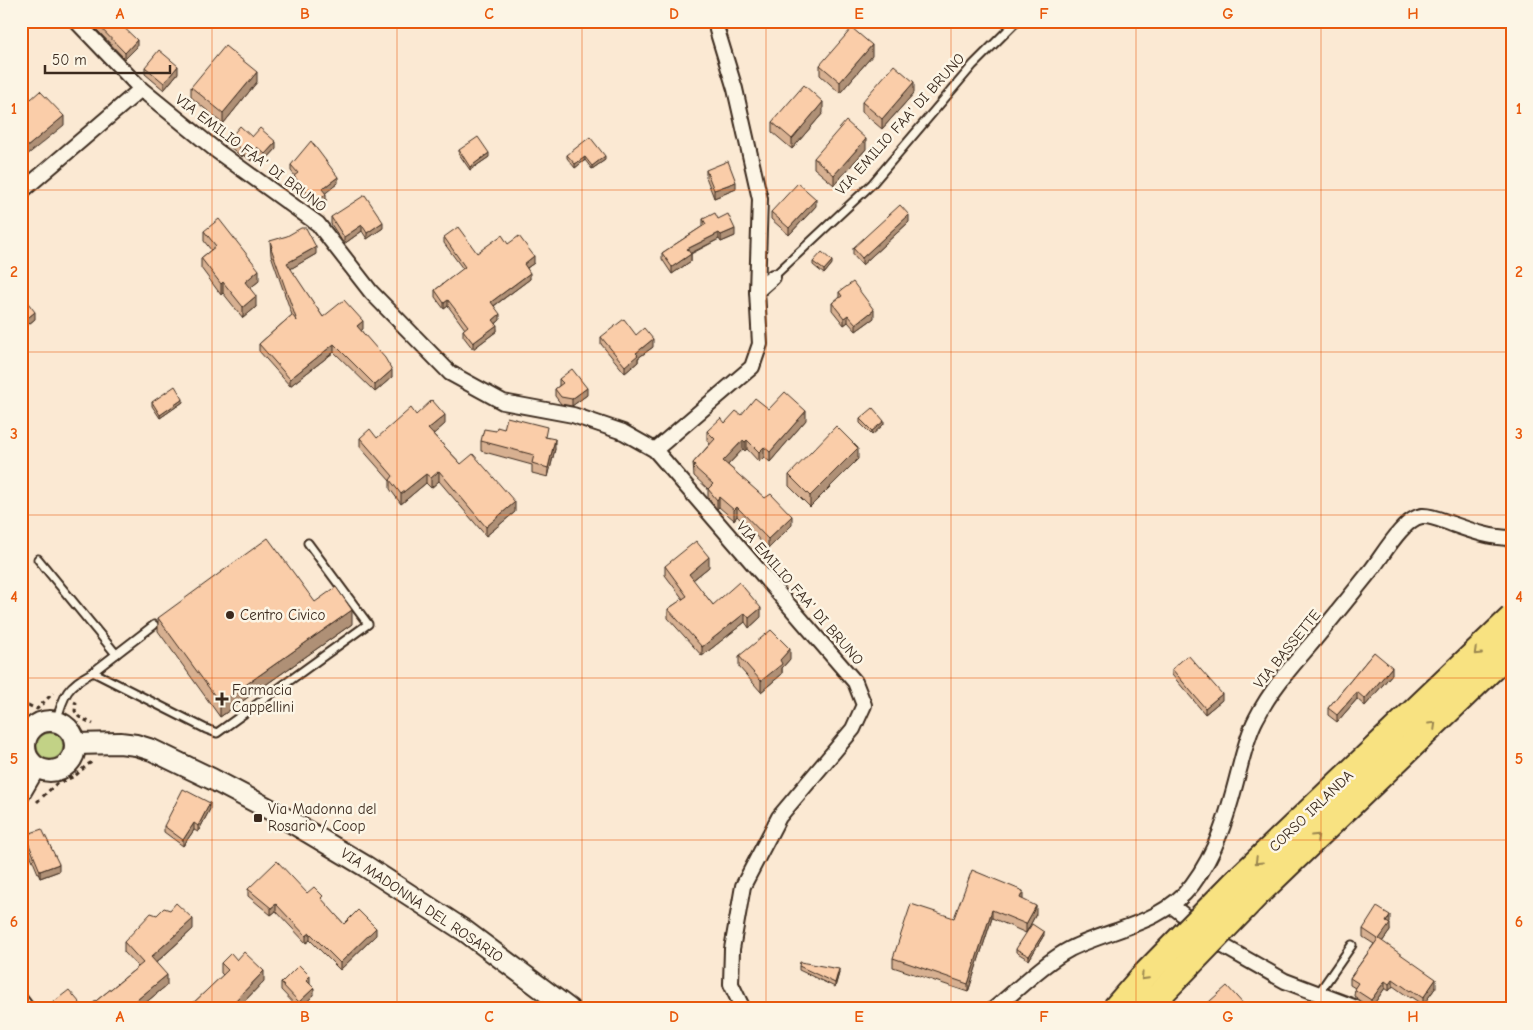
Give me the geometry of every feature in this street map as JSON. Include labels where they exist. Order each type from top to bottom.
[{"type":"highway","name":"CORSO IRLANDA","points":[[1115,1009],[1239,879],[1512,618]]},
{"type":"highway","name":"CORSO IRLANDA","points":[[1146,1009],[1256,895],[1512,649]]},
{"type":"street","name":"VIA EMILIO FAA' DI BRUNO","points":[[76,21],[141,89],[217,151],[318,224],[371,292],[450,373],[503,402],[573,416],[623,432],[655,450],[855,682],[864,705],[853,729],[779,817],[743,886],[732,949],[731,984],[743,1009]]},
{"type":"street","points":[[655,450],[752,366],[760,344],[758,291],[760,199],[735,89],[717,30]]},
{"type":"street","points":[[22,192],[141,89]]},
{"type":"street","name":"VIA EMILIO FAA' DI BRUNO","points":[[758,291],[773,277]]},
{"type":"street","name":"VIA BASSETTE","points":[[994,1009],[1055,959],[1069,950],[1098,937],[1138,923],[1172,906],[1192,885],[1210,857],[1229,809],[1244,752],[1255,720],[1269,696],[1346,603],[1408,523],[1421,516],[1432,517],[1480,533],[1500,538],[1512,538]]},
{"type":"street","points":[[44,721],[56,722],[67,728],[71,733],[75,744],[72,757],[63,767],[51,771],[38,768],[25,752],[25,728],[33,727],[44,721]]},
{"type":"street","name":"VIA MADONNA DEL ROSARIO","points":[[75,744],[120,743],[136,745],[152,750],[220,783],[314,835],[365,866],[465,931],[569,1009]]},
{"type":"street","points":[[27,801],[38,768]]},
{"type":"street","points":[[1172,906],[1225,947],[1285,981],[1359,1009]]},
{"type":"street","points":[[21,1001],[27,1009]]},
{"type":"lane","name":"VIA EMILIO FAA' DI BRUNO","points":[[773,277],[872,184],[973,65],[1017,21]]},
{"type":"lane","points":[[93,672],[217,733],[368,624],[308,543]]},
{"type":"lane","points":[[38,559],[116,654]]},
{"type":"lane","points":[[56,722],[69,688],[154,625]]},
{"type":"lane","points":[[1318,995],[1352,945]]},
{"type":"path","points":[[21,702],[37,709],[53,693]]},
{"type":"path","points":[[75,702],[75,711],[79,717],[88,723],[97,725]]},
{"type":"path","points":[[27,801],[56,784],[75,776],[87,765],[95,761]]},
{"type":"green space","points":[[50,733],[59,737],[63,746],[59,755],[50,759],[41,755],[37,746],[41,737]]},
{"type":"building","points":[[98,21],[117,21],[137,40],[125,53],[96,23]]},
{"type":"building","points":[[852,28],[872,45],[840,82],[820,65]]},
{"type":"building","points":[[225,46],[257,72],[223,113],[191,87]]},
{"type":"building","points":[[159,50],[178,66],[164,83],[145,67]]},
{"type":"building","points":[[894,65],[914,82],[882,119],[862,102]]},
{"type":"building","points":[[804,85],[823,102],[792,139],[772,122]]},
{"type":"building","points":[[21,89],[31,99],[40,91],[64,116],[21,152]]},
{"type":"building","points":[[846,121],[866,139],[834,175],[814,158]]},
{"type":"building","points":[[240,126],[252,137],[260,128],[276,142],[265,154],[257,147],[251,154],[244,147],[242,150],[229,139]]},
{"type":"building","points":[[478,137],[489,153],[470,167],[459,150]]},
{"type":"building","points":[[590,137],[605,156],[592,166],[585,157],[575,164],[567,155]]},
{"type":"building","points":[[311,141],[338,177],[322,189],[326,194],[316,203],[294,176],[298,173],[291,165]]},
{"type":"building","points":[[728,161],[736,182],[714,190],[706,170]]},
{"type":"building","points":[[798,183],[816,199],[789,228],[771,212]]},
{"type":"building","points":[[365,195],[383,222],[367,233],[362,225],[344,237],[331,217]]},
{"type":"building","points":[[900,205],[909,215],[862,258],[853,248]]},
{"type":"building","points":[[715,213],[718,219],[728,214],[735,229],[721,235],[719,233],[687,249],[691,254],[672,267],[662,253],[706,224],[703,219]]},
{"type":"building","points":[[219,219],[259,270],[245,282],[256,296],[243,307],[223,282],[221,284],[201,258],[216,246],[204,231]]},
{"type":"building","points":[[458,227],[477,253],[502,235],[508,244],[519,236],[534,256],[524,264],[530,273],[491,302],[500,314],[493,320],[497,325],[473,343],[463,330],[468,326],[448,300],[444,303],[435,290],[465,267],[444,237]]},
{"type":"building","points":[[301,228],[306,228],[316,247],[287,263],[323,317],[344,300],[363,321],[357,326],[385,358],[392,370],[375,385],[334,344],[290,379],[259,344],[292,315],[297,321],[270,241],[287,236]]},
{"type":"building","points":[[822,252],[832,261],[824,270],[813,262]]},
{"type":"building","points":[[853,282],[874,310],[856,324],[848,315],[844,318],[832,303],[842,296],[839,292]]},
{"type":"building","points":[[25,299],[35,312],[24,321],[21,317],[21,302]]},
{"type":"building","points":[[624,319],[636,335],[644,328],[653,339],[636,353],[638,355],[625,366],[601,337]]},
{"type":"building","points":[[572,369],[587,388],[572,399],[561,397],[555,389],[563,383],[559,379]]},
{"type":"building","points":[[175,386],[183,399],[160,415],[152,402]]},
{"type":"building","points":[[785,392],[806,411],[770,452],[764,447],[759,452],[747,440],[745,442],[743,440],[723,461],[765,498],[771,494],[792,516],[768,539],[737,507],[734,510],[719,497],[717,500],[708,489],[713,484],[694,467],[693,463],[715,439],[707,431],[721,418],[725,423],[736,411],[741,415],[755,398],[769,409]]},
{"type":"building","points":[[432,400],[445,415],[428,429],[461,464],[473,454],[515,502],[486,527],[439,471],[431,478],[426,474],[401,494],[390,480],[393,476],[360,438],[370,429],[377,438],[411,408],[416,415]]},
{"type":"building","points":[[873,408],[884,421],[872,431],[860,419]]},
{"type":"building","points":[[507,417],[547,427],[545,437],[555,439],[548,468],[532,463],[534,455],[481,441],[484,429],[496,431],[497,427],[504,429]]},
{"type":"building","points":[[836,426],[858,448],[810,496],[789,475]]},
{"type":"building","points":[[268,538],[315,602],[336,587],[352,610],[220,703],[158,618]]},
{"type":"building","points":[[696,541],[709,557],[689,574],[713,605],[739,582],[761,608],[749,618],[745,613],[702,647],[668,609],[687,596],[665,566]]},
{"type":"building","points":[[771,630],[790,649],[780,660],[782,664],[761,681],[739,656]]},
{"type":"building","points":[[1374,652],[1392,667],[1365,699],[1357,692],[1337,715],[1328,708]]},
{"type":"building","points":[[1188,655],[1222,694],[1205,708],[1172,669]]},
{"type":"building","points":[[183,789],[210,803],[198,826],[194,823],[183,840],[164,826]]},
{"type":"building","points":[[42,829],[59,864],[40,871],[25,835]]},
{"type":"building","points":[[277,861],[307,893],[314,887],[344,924],[358,910],[376,928],[340,963],[310,933],[306,936],[276,904],[271,908],[248,889]]},
{"type":"building","points":[[972,870],[1023,891],[1020,898],[1036,906],[1026,924],[992,910],[968,984],[893,958],[911,904],[954,918]]},
{"type":"building","points":[[176,903],[193,919],[151,957],[167,975],[126,1009],[86,1009],[143,963],[124,942],[151,913],[157,915],[164,908],[170,910]]},
{"type":"building","points":[[1377,907],[1390,915],[1386,922],[1390,924],[1379,939],[1436,979],[1423,998],[1393,979],[1389,984],[1385,981],[1371,1000],[1354,989],[1358,983],[1350,978],[1378,939],[1363,929]]},
{"type":"building","points":[[1032,924],[1044,932],[1029,956],[1016,949]]},
{"type":"building","points":[[244,952],[264,971],[231,1005],[235,1009],[187,1009],[228,970],[221,963],[231,953],[237,960]]},
{"type":"building","points":[[800,962],[839,969],[835,983],[799,966]]},
{"type":"building","points":[[299,965],[310,976],[306,980],[314,988],[299,1002],[281,983]]},
{"type":"building","points":[[1227,986],[1246,1007],[1244,1009],[1201,1009]]},
{"type":"building","points":[[69,990],[85,1009],[55,1009],[51,1004]]},
{"type":"place","name":"Centro Civico","points":[[230,615]]},
{"type":"place","name":"Farmacia Cappellini","points":[[222,699]]},
{"type":"place","name":"Via Madonna del Rosario / Coop","points":[[258,818]]}]
